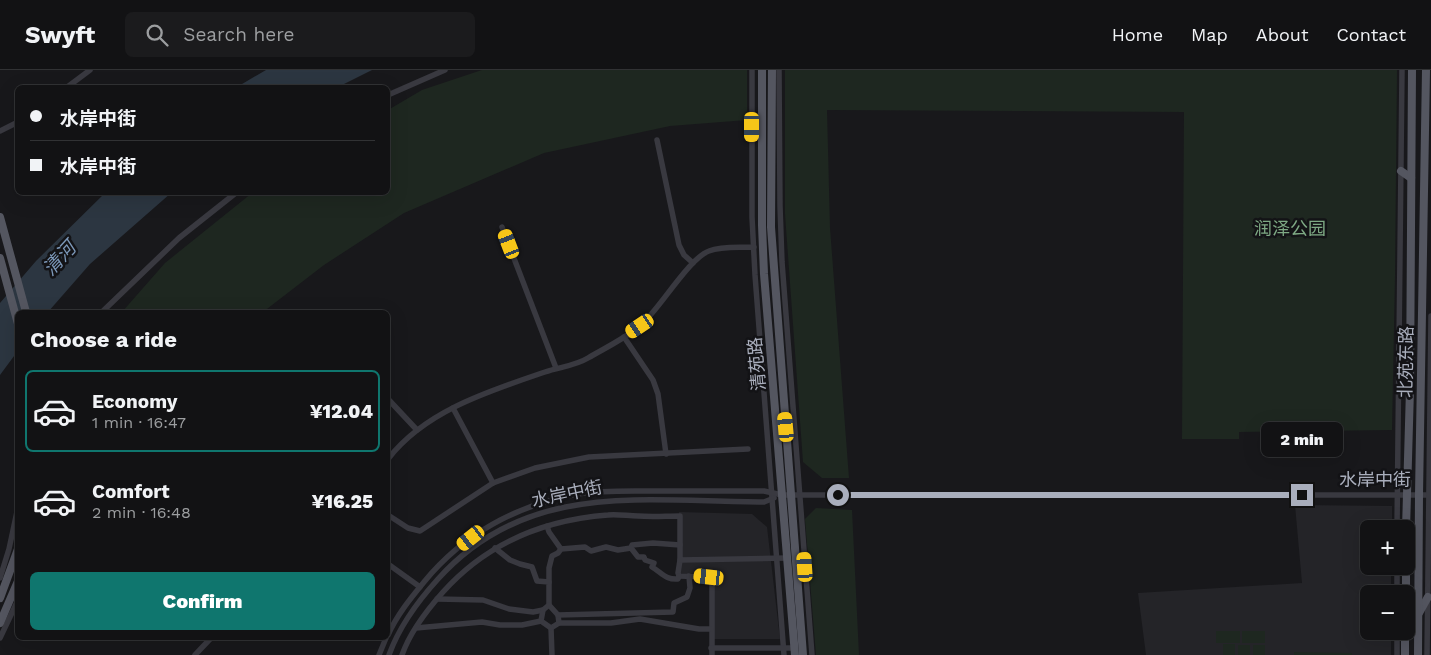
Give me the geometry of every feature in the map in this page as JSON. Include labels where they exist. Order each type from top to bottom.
[{"type":"main road","name":"清苑路","points":[[762,70],[762,225],[786,558],[795,651]]},
{"type":"main road","name":"清苑路","points":[[772,70],[771,227],[775,293],[796,495],[803,655]]},
{"type":"main road","name":"北苑东路","points":[[1406,520],[1410,389],[1412,70]]},
{"type":"main road","name":"北苑东路","points":[[1418,655],[1426,70]]},
{"type":"main road","points":[[1425,126],[1431,108]]},
{"type":"main road","points":[[1402,170],[1411,178]]},
{"type":"main road","points":[[0,217],[25,310]]},
{"type":"main road","points":[[0,261],[15,314]]},
{"type":"main road","points":[[0,598],[15,557]]},
{"type":"main road","points":[[0,622],[15,588]]},
{"type":"main road","points":[[1418,614],[1428,597]]},
{"type":"main road","points":[[1405,640],[1405,655]]},
{"type":"street","points":[[70,85],[90,70]]},
{"type":"street","points":[[390,94],[444,70]]},
{"type":"street","points":[[752,70],[752,217],[784,655]]},
{"type":"street","points":[[779,70],[782,262],[794,400],[796,495],[812,655]]},
{"type":"street","points":[[1397,520],[1402,70]]},
{"type":"street","points":[[0,132],[15,124]]},
{"type":"street","points":[[657,140],[679,245],[684,255],[693,263]]},
{"type":"street","points":[[104,310],[179,238],[233,195]]},
{"type":"street","points":[[502,227],[556,368]]},
{"type":"street","points":[[390,456],[396,448],[417,430],[453,408],[492,390],[556,368],[579,364],[624,337],[640,326],[693,263],[707,252],[719,249],[754,247]]},
{"type":"street","points":[[1427,655],[1431,316]]},
{"type":"street","points":[[624,337],[653,380],[658,394],[666,454]]},
{"type":"street","points":[[390,401],[417,430]]},
{"type":"street","points":[[453,408],[493,483]]},
{"type":"street","points":[[390,516],[408,528],[420,531],[493,483],[535,468],[589,457],[748,449]]},
{"type":"street","name":"水岸中街","points":[[390,630],[400,612],[440,563],[477,534],[510,515],[552,500],[603,491],[764,491],[772,496]]},
{"type":"street","name":"水岸中街","points":[[389,655],[411,613],[448,568],[479,544],[500,531],[534,515],[586,502],[615,500],[764,502],[772,496],[782,495],[1429,495]]},
{"type":"street","points":[[402,655],[416,628],[437,599],[458,575],[495,548],[526,533],[568,520],[608,515],[680,516],[679,576]]},
{"type":"street","points":[[0,578],[15,521]]},
{"type":"street","points":[[547,526],[549,532],[561,548]]},
{"type":"street","points":[[561,548],[585,547],[591,551],[606,547],[618,550],[631,548],[632,545],[652,543],[680,544]]},
{"type":"street","points":[[495,548],[510,560],[532,567],[537,581],[549,582]]},
{"type":"street","points":[[559,623],[558,616],[549,605],[549,568],[552,556],[558,553],[561,548]]},
{"type":"street","points":[[631,548],[638,557],[644,557],[645,560],[654,563],[652,567],[664,577],[671,579],[678,579],[679,576],[709,577],[712,586],[712,655]]},
{"type":"street","points":[[680,560],[786,558]]},
{"type":"street","points":[[390,565],[420,587]]},
{"type":"street","points":[[558,616],[673,612],[674,602],[687,597],[690,588],[689,576]]},
{"type":"street","points":[[437,599],[483,600],[509,609],[533,612],[544,610]]},
{"type":"street","points":[[541,622],[544,610],[549,605]]},
{"type":"street","points":[[0,638],[15,606]]},
{"type":"street","points":[[551,628],[559,623],[611,623],[640,619],[699,629],[711,629]]},
{"type":"street","points":[[416,628],[482,622],[500,625],[522,625],[541,622],[551,628]]},
{"type":"street","points":[[551,628],[552,655]]},
{"type":"street","points":[[195,655],[209,640]]},
{"type":"street","name":"水岸中街","points":[[379,655],[385,640]]},
{"type":"street","points":[[1397,640],[1397,655]]},
{"type":"street","points":[[711,648],[784,648],[795,651]]},
{"type":"shaded area","points":[[1295,505],[1392,506],[1392,520],[1360,520],[1360,575],[1391,575],[1391,585],[1360,585],[1360,640],[1391,640],[1391,655],[1146,655],[1138,593],[1302,583]]},
{"type":"shaded area","points":[[679,512],[752,514],[767,527],[780,639],[714,639],[714,573],[680,573]]},
{"type":"green space","points":[[482,70],[747,70],[747,120],[670,126],[544,153],[404,213],[324,265],[266,310],[124,310],[165,263],[250,195],[390,195],[390,109],[422,90]]},
{"type":"green space","name":"润泽公园","points":[[785,70],[1397,70],[1392,430],[1239,432],[1239,439],[1182,439],[1184,112],[827,110],[830,228],[849,478],[822,478],[803,462],[785,214]]},
{"type":"green space","points":[[816,508],[852,510],[859,655],[816,655],[805,519]]},
{"type":"green space","points":[[1216,631],[1240,631],[1240,643],[1216,643]]},
{"type":"green space","points":[[1242,631],[1265,631],[1265,643],[1242,643]]},
{"type":"green space","points":[[1223,644],[1235,644],[1235,655],[1223,655]]},
{"type":"green space","points":[[1238,645],[1250,645],[1250,655],[1238,655]]},
{"type":"green space","points":[[1253,645],[1265,645],[1265,655],[1253,655]]},
{"type":"green space","points":[[1294,652],[1352,653],[1352,655],[1294,655]]},
{"type":"water","points":[[266,70],[372,70],[342,85],[240,85]]},
{"type":"water","name":"清河","points":[[103,195],[169,195],[90,264],[50,310],[15,310],[15,355],[0,375],[0,303],[36,261]]},
{"type":"route","points":[[838,495],[1302,495]]}]
